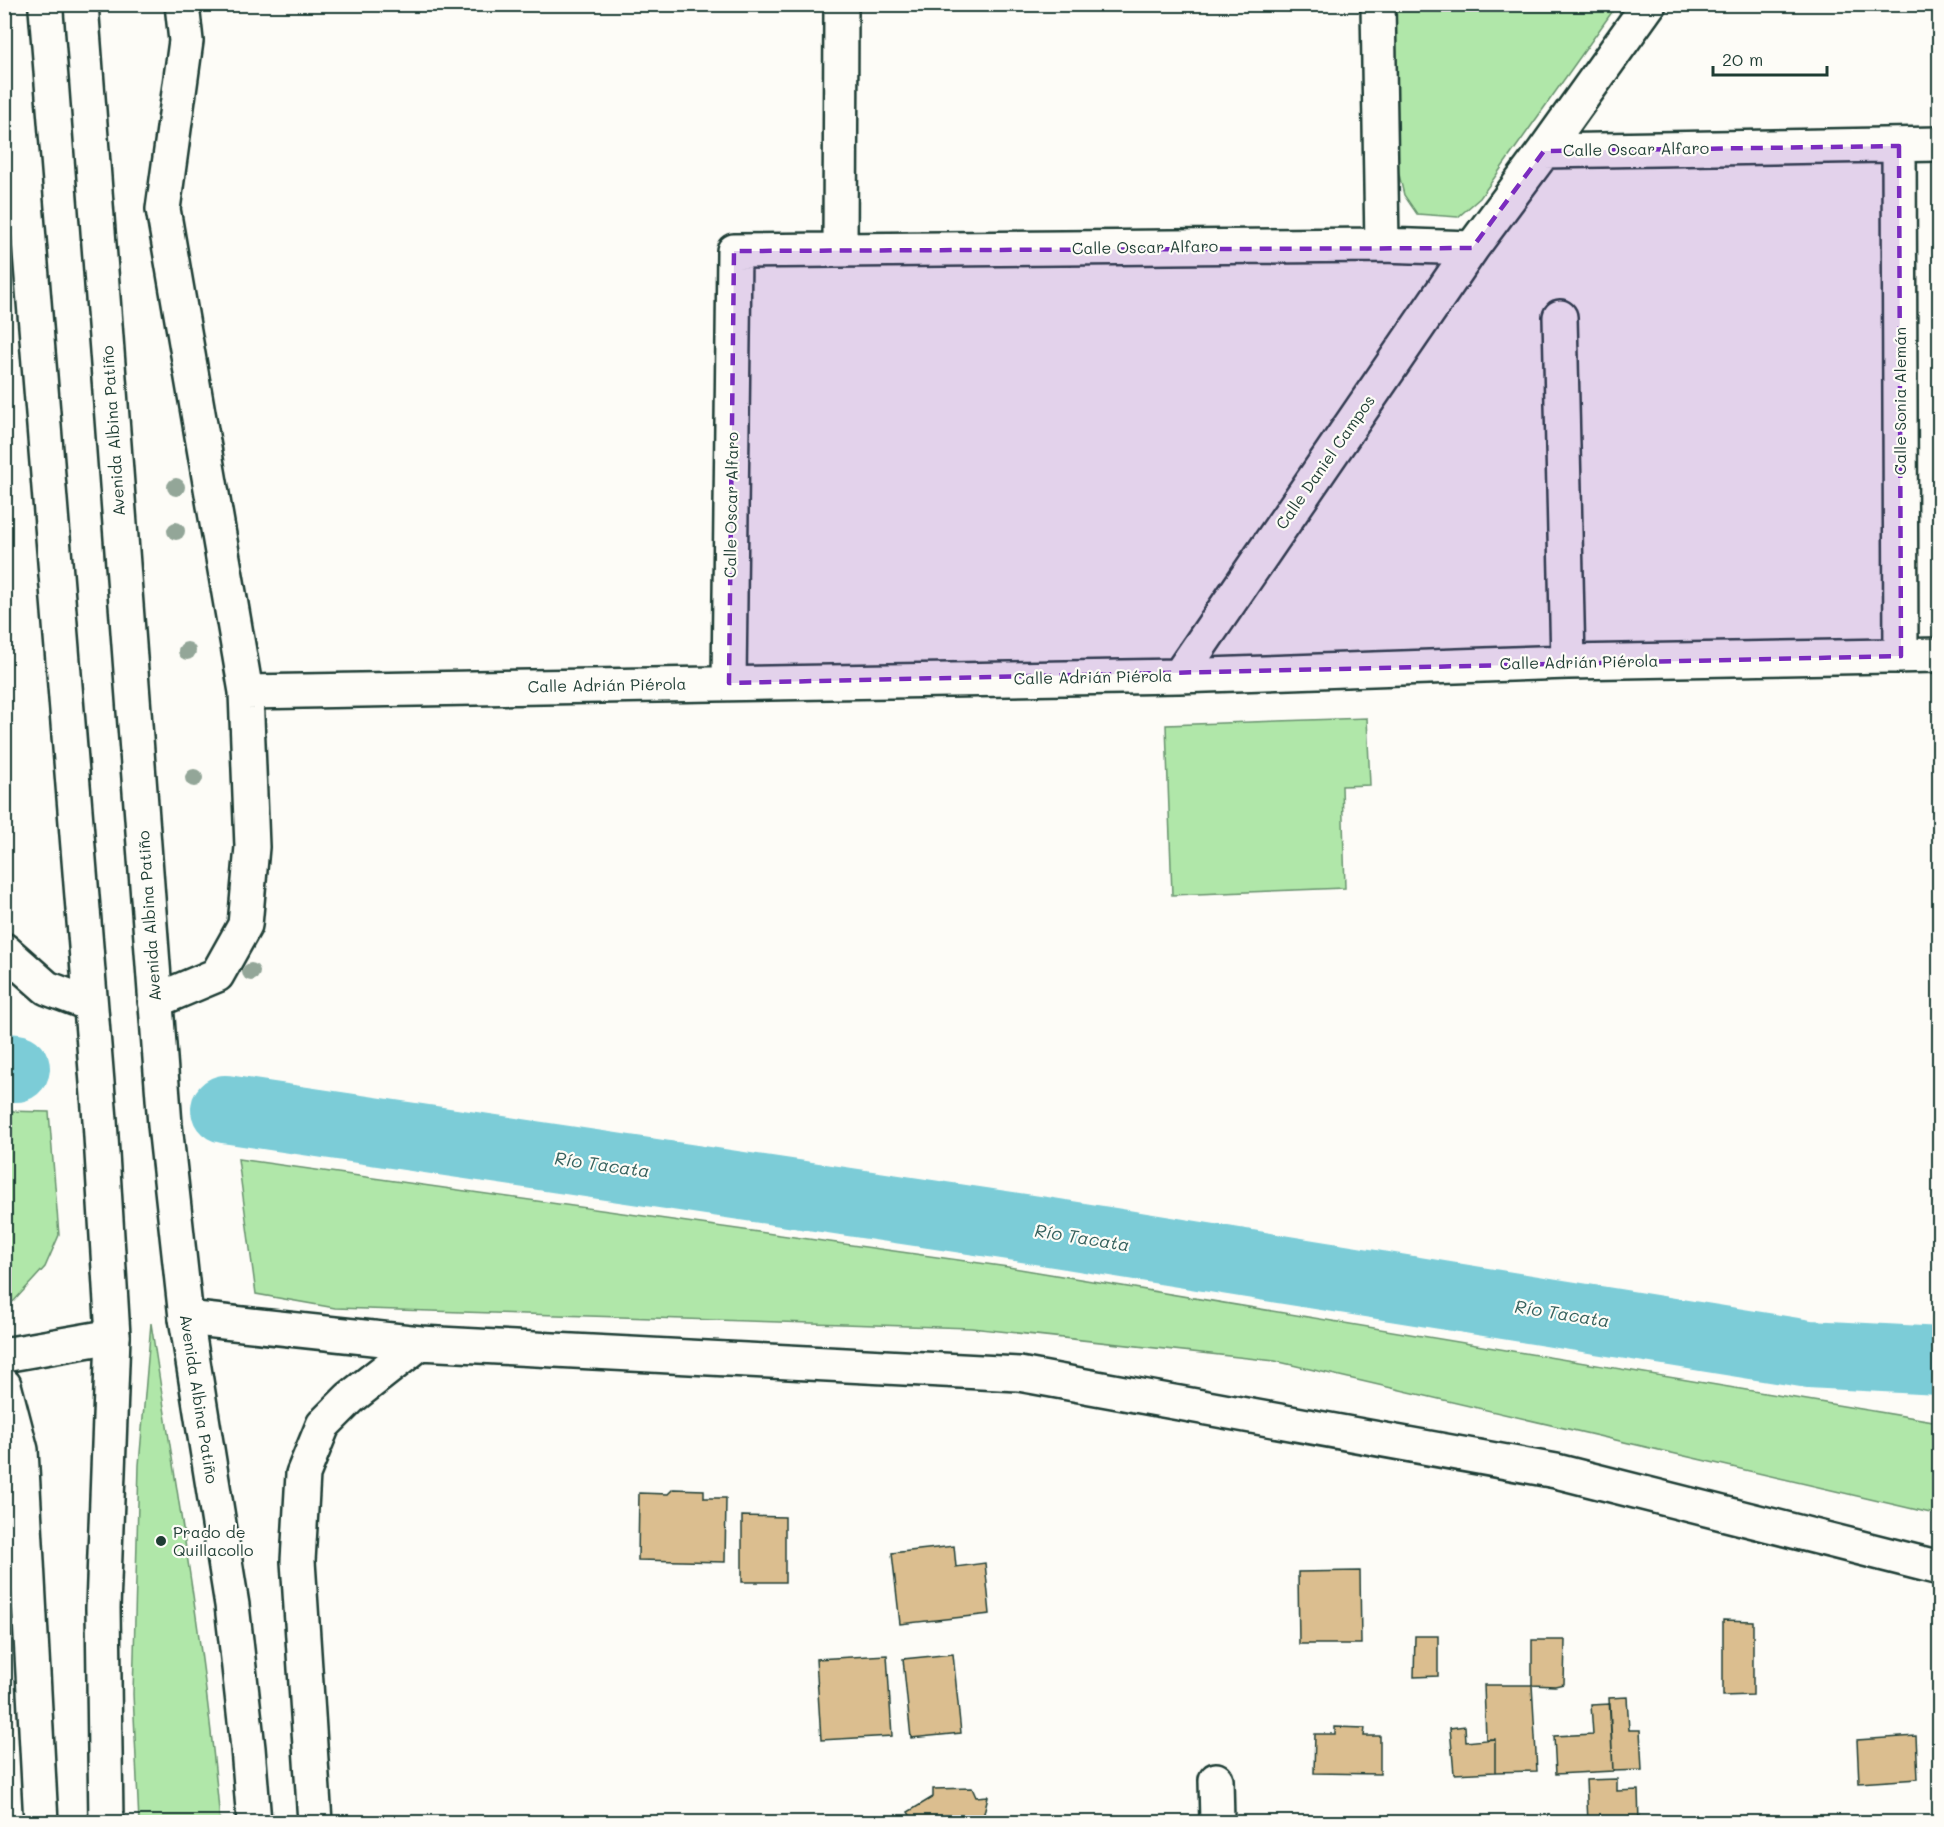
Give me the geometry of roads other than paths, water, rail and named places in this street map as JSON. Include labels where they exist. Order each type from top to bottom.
[{"type":"main road","points":[[10,4],[100,1120],[113,1336],[103,1608],[106,1822]]},
{"type":"main road","name":"Avenida Albina Patiño","points":[[81,4],[165,1125],[186,1318],[232,1605],[254,1822]]},
{"type":"main road","points":[[155,1001],[218,975],[245,925],[252,847],[246,692],[163,209],[186,41],[182,4]]},
{"type":"main road","points":[[840,250],[841,4]]},
{"type":"main road","points":[[1377,4],[1382,245]]},
{"type":"main road","points":[[1544,151],[1649,4]]},
{"type":"main road","name":"Calle Oscar Alfaro","points":[[729,683],[734,251],[1382,245],[1472,248],[1544,151],[1940,144]]},
{"type":"main road","name":"Calle Sonia Alemán","points":[[1899,146],[1901,656]]},
{"type":"main road","name":"Calle Daniel Campos","points":[[1179,676],[1472,248]]},
{"type":"main road","points":[[1560,317],[1568,662]]},
{"type":"main road","name":"Calle Adrián Piérola","points":[[246,692],[1179,676],[1568,662],[1940,655]]},
{"type":"main road","points":[[4,950],[47,988],[90,1004]]},
{"type":"main road","points":[[186,1318],[420,1343],[1018,1374],[1556,1471],[1940,1568]]},
{"type":"main road","points":[[4,1355],[113,1336]]},
{"type":"main road","points":[[315,1822],[298,1562],[303,1474],[323,1425],[350,1398],[420,1343]]},
{"type":"main road","points":[[4,1385],[21,1450],[41,1822]]},
{"type":"main road","points":[[1215,1780],[1217,1822]]},
{"type":"waterway","name":"Río Tacata","points":[[4,1067],[16,1068]]},
{"type":"waterway","name":"Río Tacata","points":[[225,1109],[1044,1231],[1809,1354],[1940,1361]]},
{"type":"place","name":"Prado de Quillacollo","points":[[161,1541]]}]
